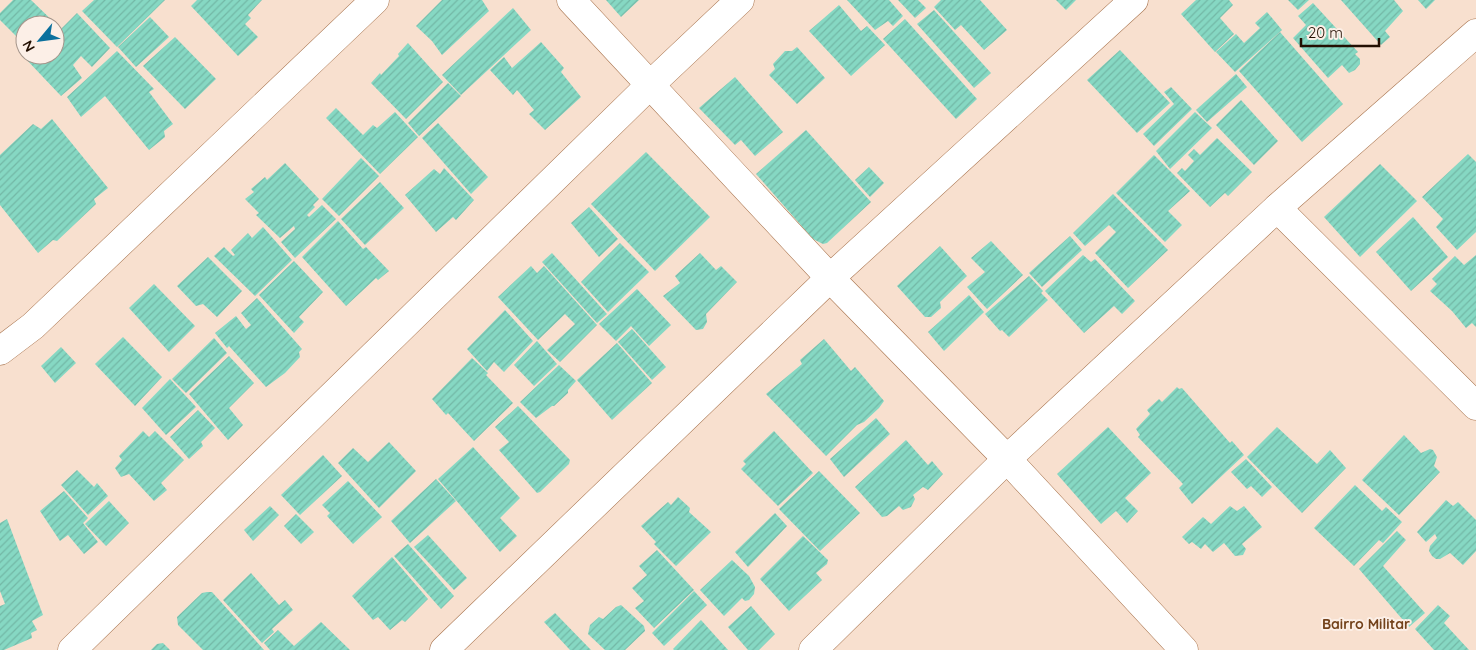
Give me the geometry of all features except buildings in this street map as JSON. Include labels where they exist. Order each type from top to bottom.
[{"type":"street","points":[[0,351],[33,326],[375,0]]},
{"type":"street","points":[[571,0],[830,278],[1006,459],[1184,650]]},
{"type":"street","points":[[72,650],[651,84],[740,0]]},
{"type":"street","points":[[444,650],[830,278],[1134,0]]},
{"type":"street","points":[[813,650],[1006,459],[1277,208],[1476,33]]},
{"type":"street","points":[[1277,208],[1476,406]]},
{"type":"district","name":"Bairro Militar","points":[[1366,624]]}]
